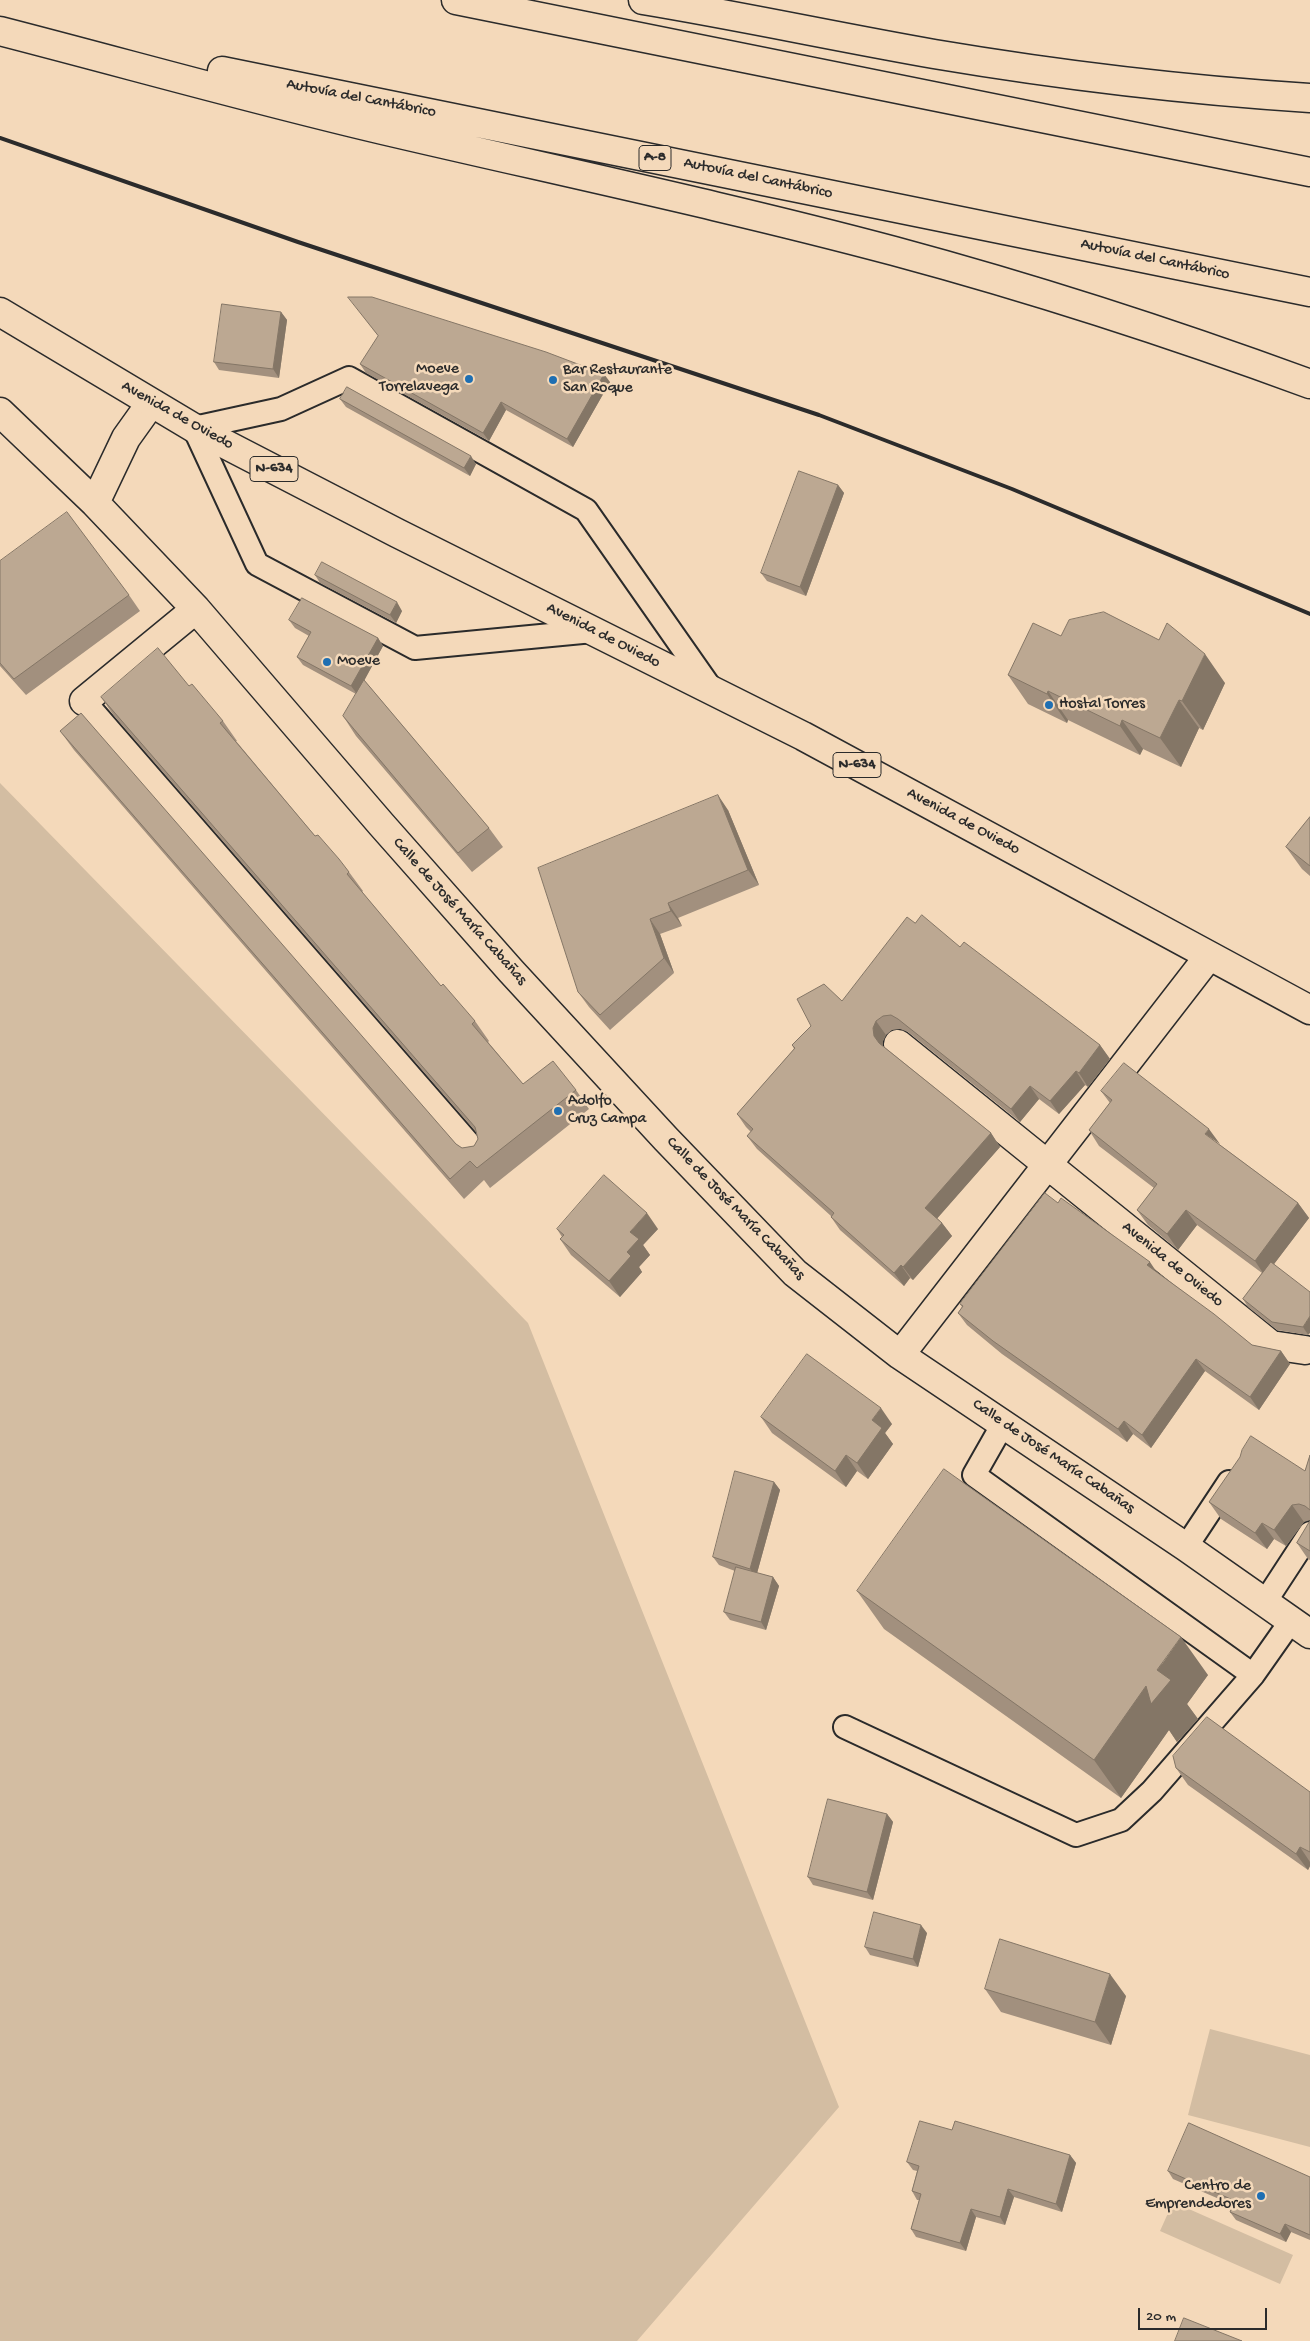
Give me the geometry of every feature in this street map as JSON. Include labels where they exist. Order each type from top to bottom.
[{"type":"main road","points":[[456,0],[1310,172]]},
{"type":"main road","points":[[643,0],[934,54],[1104,80],[1180,89],[1310,98]]},
{"type":"main road","points":[[0,30],[379,129],[681,198],[893,251],[1113,316],[1310,384]]},
{"type":"main road","name":"Autovía del Cantábrico","points":[[0,30],[333,92],[1310,292]]},
{"type":"main road","name":"Avenida de Oviedo","points":[[0,312],[194,428],[803,736],[1310,1010]]},
{"type":"main road","points":[[95,503],[126,438],[151,402]]},
{"type":"main road","name":"Calle de José María Cabañas","points":[[0,412],[95,503],[196,609],[504,964],[754,1232],[795,1273],[900,1355],[1186,1547],[1301,1627]]},
{"type":"main road","points":[[84,701],[196,609]]},
{"type":"main road","points":[[900,1355],[1209,956]]},
{"type":"main road","name":"Avenida de Oviedo","points":[[898,1044],[1271,1345],[1305,1350]]},
{"type":"lane","points":[[593,631],[415,648],[258,564],[194,428],[281,409],[349,378],[586,510],[712,690]]},
{"type":"lane","points":[[84,701],[479,1155]]},
{"type":"lane","points":[[1003,1424],[974,1475],[1253,1675]]},
{"type":"lane","points":[[1186,1547],[1240,1466]]},
{"type":"lane","points":[[1265,1602],[1310,1533]]},
{"type":"lane","points":[[845,1727],[1076,1835],[1121,1820],[1152,1791],[1253,1675],[1301,1627]]},
{"type":"shaded area","points":[[0,783],[528,1323],[839,2107],[637,2341],[0,2341]]},
{"type":"shaded area","points":[[1210,2029],[1310,2055],[1310,2147],[1188,2115]]},
{"type":"shaded area","points":[[1173,2202],[1293,2255],[1280,2284],[1160,2231]]},
{"type":"building","points":[[348,297],[372,297],[546,352],[604,374],[567,439],[501,402],[483,433],[360,364],[378,336]]},
{"type":"building","points":[[222,304],[281,312],[273,369],[214,362]]},
{"type":"building","points":[[347,387],[471,456],[464,468],[340,399]]},
{"type":"building","points":[[799,471],[838,485],[800,587],[761,573]]},
{"type":"building","points":[[67,512],[129,595],[14,679],[0,663],[0,561]]},
{"type":"building","points":[[322,562],[397,602],[390,615],[315,575]]},
{"type":"building","points":[[302,598],[378,638],[351,686],[297,657],[311,632],[289,620]]},
{"type":"building","points":[[1104,612],[1159,640],[1167,623],[1205,654],[1182,701],[1179,700],[1160,738],[1122,720],[1120,726],[1048,691],[1047,694],[1008,675],[1033,623],[1061,636],[1069,620]]},
{"type":"building","points":[[158,648],[189,686],[192,684],[223,721],[220,723],[315,836],[318,835],[339,859],[349,872],[347,874],[441,986],[443,984],[475,1021],[472,1024],[523,1084],[553,1061],[576,1090],[477,1168],[470,1161],[450,1179],[60,731],[81,713],[456,1144],[462,1148],[474,1146],[478,1139],[475,1127],[101,697]]},
{"type":"building","points":[[364,680],[489,828],[458,853],[343,716]]},
{"type":"building","points":[[718,795],[748,870],[668,903],[671,911],[650,919],[664,958],[600,1015],[578,992],[538,868]]},
{"type":"building","points":[[1310,817],[1310,866],[1286,847]]},
{"type":"building","points":[[922,915],[960,947],[964,942],[1100,1045],[1079,1073],[1076,1071],[1050,1101],[1030,1086],[1011,1109],[898,1019],[891,1015],[883,1016],[876,1021],[873,1028],[874,1036],[879,1043],[991,1133],[925,1208],[942,1223],[903,1267],[901,1265],[894,1273],[831,1217],[834,1213],[747,1136],[753,1129],[737,1114],[795,1048],[792,1045],[811,1026],[797,999],[824,984],[842,1001],[907,917],[915,923]]},
{"type":"building","points":[[1124,1063],[1209,1129],[1205,1134],[1298,1203],[1255,1261],[1186,1210],[1167,1234],[1137,1210],[1157,1184],[1089,1130],[1112,1100],[1101,1091]]},
{"type":"building","points":[[604,1175],[647,1213],[630,1232],[639,1239],[627,1252],[631,1256],[609,1281],[560,1239],[564,1235],[557,1229]]},
{"type":"building","points":[[1045,1193],[1058,1203],[1061,1198],[1150,1262],[1147,1265],[1214,1314],[1252,1345],[1281,1351],[1250,1397],[1196,1359],[1142,1435],[1124,1421],[1118,1429],[993,1341],[958,1313],[963,1306],[960,1304]]},
{"type":"building","points":[[1271,1262],[1310,1292],[1310,1316],[1303,1327],[1272,1322],[1243,1299]]},
{"type":"building","points":[[807,1354],[881,1408],[872,1420],[882,1428],[857,1463],[846,1455],[835,1471],[761,1417]]},
{"type":"building","points":[[1251,1436],[1305,1471],[1310,1455],[1310,1510],[1299,1504],[1292,1505],[1274,1530],[1262,1523],[1255,1533],[1209,1502],[1240,1457]]},
{"type":"building","points":[[944,1469],[1181,1637],[1157,1670],[1171,1680],[1151,1704],[1146,1686],[1094,1760],[857,1591]]},
{"type":"building","points":[[735,1471],[774,1482],[750,1569],[713,1557]]},
{"type":"building","points":[[1310,1521],[1310,1551],[1297,1543]]},
{"type":"building","points":[[736,1567],[773,1577],[761,1622],[724,1612]]},
{"type":"building","points":[[1207,1717],[1310,1792],[1310,1852],[1300,1847],[1296,1854],[1176,1768],[1173,1756]]},
{"type":"building","points":[[828,1799],[887,1814],[867,1892],[808,1877]]},
{"type":"building","points":[[874,1912],[921,1925],[913,1959],[865,1947]]},
{"type":"building","points":[[1000,1939],[1110,1974],[1095,2022],[985,1989]]},
{"type":"building","points":[[920,2121],[952,2130],[955,2121],[1070,2155],[1056,2204],[1008,2189],[1000,2217],[971,2209],[960,2243],[911,2229],[921,2194],[912,2191],[919,2166],[907,2162]]},
{"type":"building","name":"Centro de Emprendedores","points":[[1189,2123],[1310,2177],[1310,2235],[1285,2224],[1280,2234],[1230,2212],[1235,2201],[1168,2171]]},
{"type":"building","points":[[1184,2318],[1242,2341],[1175,2341]]},
{"type":"railway","points":[[0,138],[298,242],[819,415],[1012,489],[1310,614]]},
{"type":"place","name":"Moeve Torrelavega","points":[[469,379]]},
{"type":"place","name":"Bar Restaurante San Roque","points":[[553,380]]},
{"type":"place","name":"Moeve","points":[[327,662]]},
{"type":"place","name":"Hostal Torres","points":[[1049,705]]},
{"type":"place","name":"Adolfo Cruz Campa","points":[[558,1111]]},
{"type":"place","name":"Centro de Emprendedores","points":[[1261,2196]]}]
